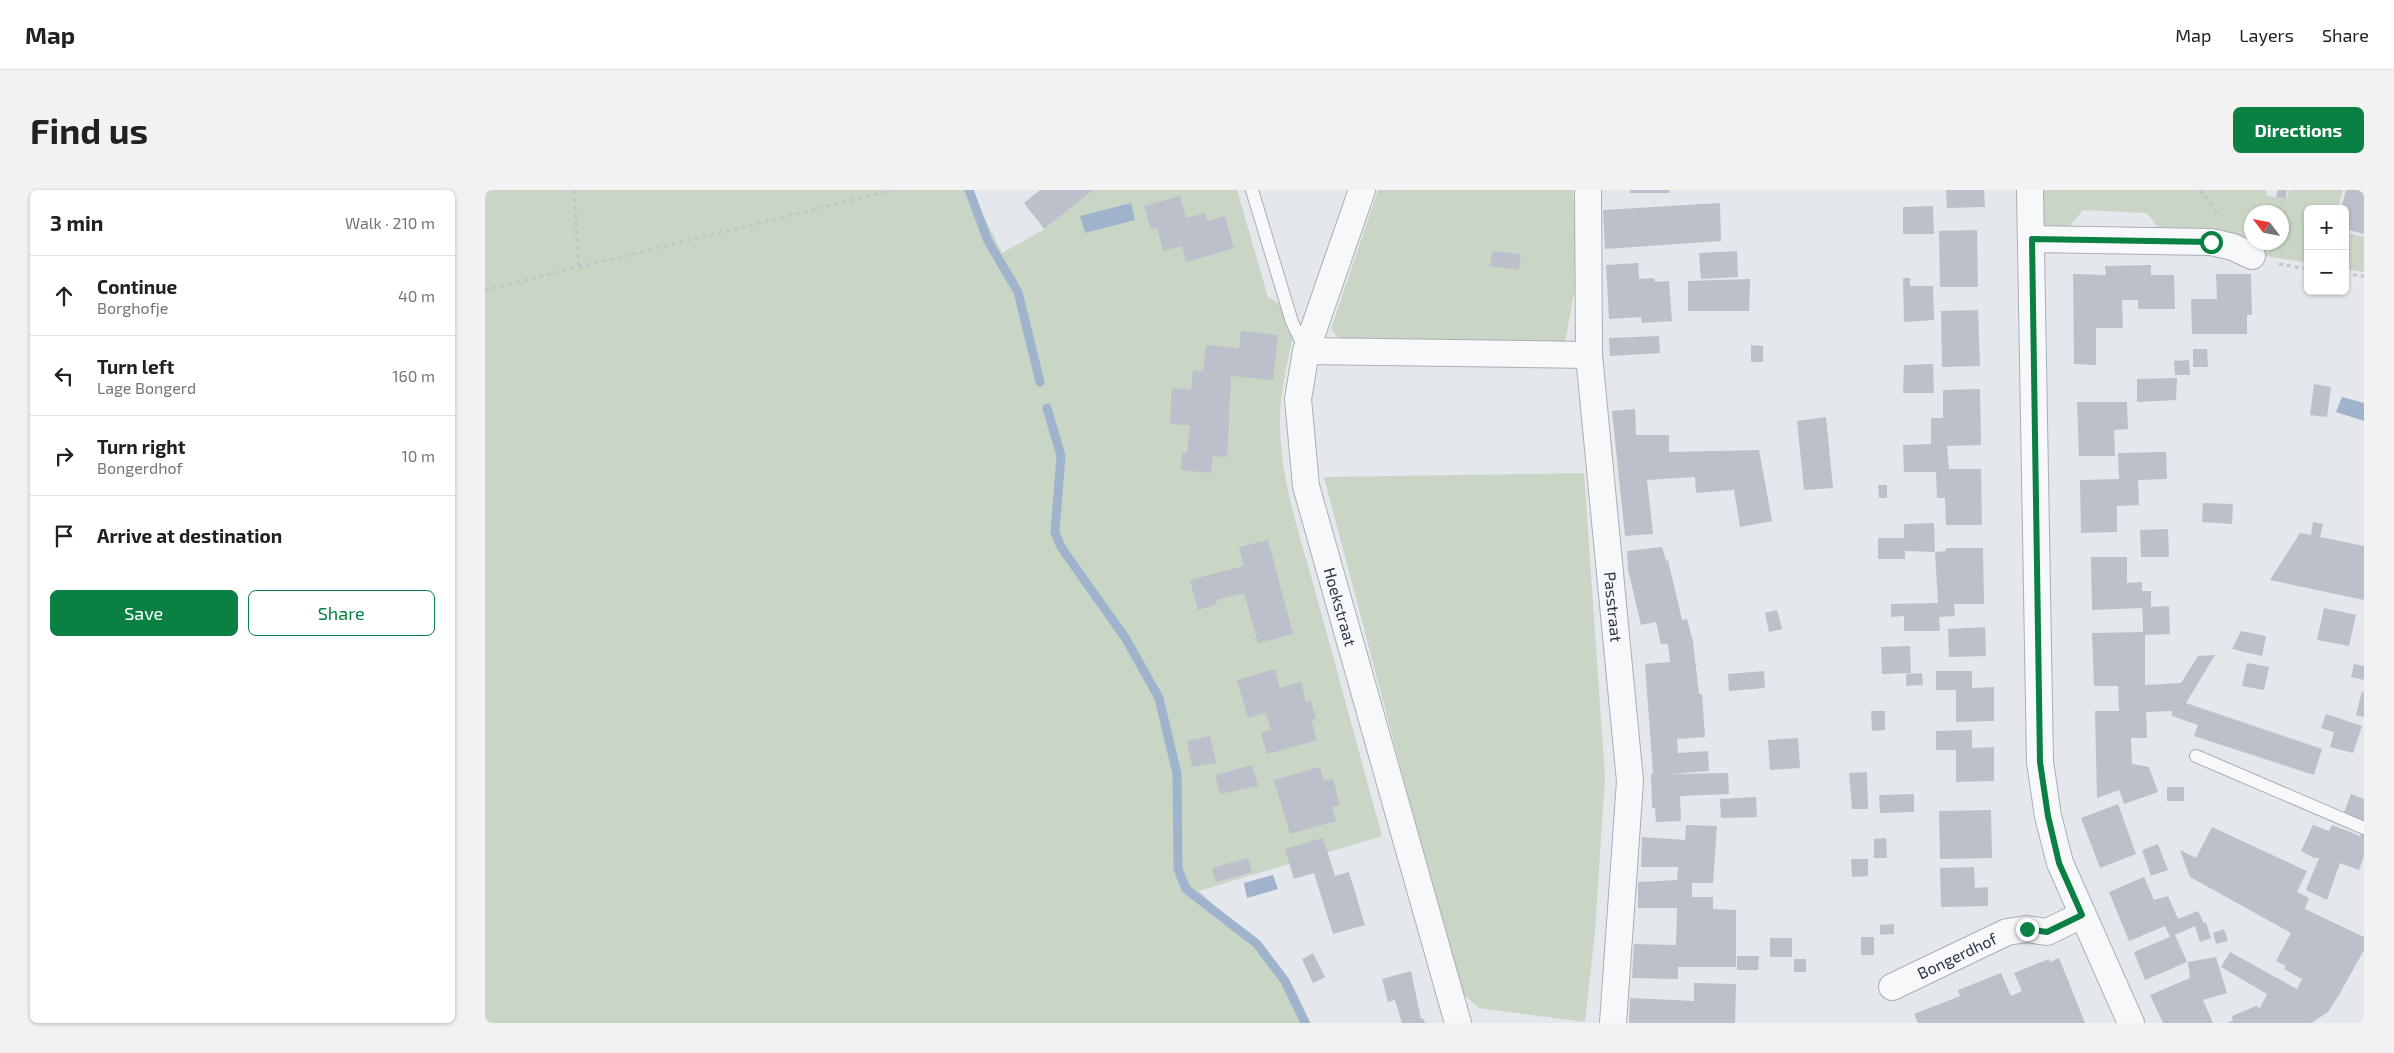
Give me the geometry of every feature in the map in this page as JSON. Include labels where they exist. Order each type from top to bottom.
[{"type":"street","name":"Hoekstraat","points":[[1362,190],[1306,351],[1298,399],[1306,486],[1458,1023]]},
{"type":"street","name":"Passtraat","points":[[1588,190],[1589,355],[1630,781],[1613,1023]]},
{"type":"street","points":[[2030,190],[2040,762],[2048,816],[2059,863],[2131,1023]]},
{"type":"street","points":[[2032,239],[2211,242],[2233,247],[2252,256]]},
{"type":"street","points":[[1306,351],[1589,355]]},
{"type":"street","name":"Bongerdhof","points":[[1891,987],[2007,932],[2027,929],[2047,932],[2082,915]]},
{"type":"lane","points":[[1252,190],[1292,322],[1306,351]]},
{"type":"lane","points":[[2196,756],[2364,828]]},
{"type":"path","points":[[574,190],[579,268]]},
{"type":"path","points":[[485,290],[893,190]]},
{"type":"path","points":[[2349,274],[2364,276]]},
{"type":"green space","points":[[485,190],[971,190],[1002,253],[1043,230],[1092,190],[1237,190],[1268,297],[1298,315],[1281,400],[1280,428],[1284,468],[1297,528],[1382,836],[1199,891],[1231,922],[1266,950],[1294,988],[1311,1023],[485,1023]]},
{"type":"green space","points":[[1378,190],[1573,190],[1577,276],[1565,343],[1342,341],[1331,329]]},
{"type":"green space","points":[[2042,190],[2266,190],[2267,196],[2287,199],[2289,190],[2343,190],[2339,205],[2304,205],[2304,262],[2254,254],[2246,250],[2289,250],[2289,205],[2244,205],[2244,249],[2212,232],[2158,228],[2147,213],[2083,210],[2069,227],[2043,229]]},
{"type":"green space","points":[[2349,233],[2364,237],[2364,272],[2349,270]]},
{"type":"green space","points":[[1584,473],[1605,777],[1595,932],[1585,1022],[1479,1008],[1463,994],[1457,982],[1324,477]]},
{"type":"water","points":[[1131,203],[1135,220],[1085,233],[1080,216]]},
{"type":"water","points":[[2342,397],[2364,403],[2364,421],[2336,412]]},
{"type":"water","points":[[1273,875],[1278,889],[1247,898],[1244,883]]},
{"type":"building","points":[[1040,190],[1093,190],[1044,229],[1024,203]]},
{"type":"building","points":[[1630,190],[1670,190],[1669,193],[1630,193]]},
{"type":"building","points":[[1946,190],[1984,190],[1985,207],[1947,208]]},
{"type":"building","points":[[2278,190],[2287,190],[2286,199],[2276,197]]},
{"type":"building","points":[[2346,190],[2364,190],[2364,234],[2349,230],[2349,205],[2342,205]]},
{"type":"building","points":[[1180,196],[1186,218],[1205,213],[1207,221],[1225,216],[1234,248],[1186,262],[1182,246],[1163,251],[1157,228],[1151,229],[1144,206]]},
{"type":"building","points":[[1720,203],[1721,241],[1605,249],[1603,210]]},
{"type":"building","points":[[1933,206],[1934,234],[1903,234],[1903,207]]},
{"type":"building","points":[[1977,230],[1978,287],[1940,287],[1939,231]]},
{"type":"building","points":[[1492,251],[1521,254],[1519,270],[1490,266]]},
{"type":"building","points":[[1737,251],[1738,277],[1701,279],[1699,253]]},
{"type":"building","points":[[1638,263],[1639,279],[1654,278],[1655,282],[1669,281],[1672,321],[1642,323],[1641,317],[1609,319],[1606,265]]},
{"type":"building","points":[[2151,265],[2151,275],[2174,275],[2175,309],[2138,309],[2138,300],[2122,300],[2123,328],[2096,328],[2096,365],[2074,364],[2073,274],[2106,275],[2105,266]]},
{"type":"building","points":[[2216,274],[2251,274],[2252,315],[2247,315],[2247,334],[2192,334],[2191,299],[2217,299]]},
{"type":"building","points":[[1903,278],[1910,278],[1910,286],[1933,286],[1934,320],[1904,322]]},
{"type":"building","points":[[1750,279],[1749,311],[1688,311],[1688,281]]},
{"type":"building","points":[[1978,310],[1980,366],[1942,367],[1941,311]]},
{"type":"building","points":[[1241,331],[1278,335],[1273,380],[1231,376],[1227,457],[1213,456],[1211,473],[1181,470],[1182,453],[1187,453],[1190,425],[1170,424],[1172,388],[1191,390],[1193,370],[1203,371],[1206,345],[1239,348]]},
{"type":"building","points":[[1659,336],[1660,353],[1610,356],[1609,338]]},
{"type":"building","points":[[1751,345],[1763,346],[1763,362],[1751,362]]},
{"type":"building","points":[[2193,349],[2207,349],[2208,367],[2193,367]]},
{"type":"building","points":[[2189,360],[2190,375],[2175,375],[2174,361]]},
{"type":"building","points":[[1933,364],[1934,393],[1903,393],[1904,365]]},
{"type":"building","points":[[2177,378],[2176,400],[2137,402],[2137,379]]},
{"type":"building","points":[[2314,384],[2331,387],[2327,417],[2310,415]]},
{"type":"building","points":[[1980,389],[1981,445],[1947,446],[1949,469],[1981,469],[1982,525],[1946,525],[1945,498],[1937,498],[1936,472],[1904,472],[1903,445],[1931,444],[1931,418],[1943,418],[1943,390]]},
{"type":"building","points":[[2077,402],[2127,402],[2128,429],[2114,430],[2115,456],[2079,456]]},
{"type":"building","points":[[1635,409],[1636,435],[1669,435],[1669,452],[1759,450],[1772,521],[1740,527],[1734,490],[1696,493],[1695,477],[1647,480],[1653,534],[1625,536],[1612,411]]},
{"type":"building","points":[[1826,417],[1833,488],[1804,490],[1797,421]]},
{"type":"building","points":[[2166,452],[2167,479],[2138,480],[2139,505],[2117,506],[2117,532],[2081,533],[2080,480],[2119,479],[2118,453]]},
{"type":"building","points":[[1878,485],[1887,485],[1887,498],[1879,498]]},
{"type":"building","points":[[2203,503],[2233,504],[2232,524],[2202,522]]},
{"type":"building","points":[[2313,522],[2323,524],[2320,537],[2364,546],[2364,600],[2270,580],[2300,533],[2311,535]]},
{"type":"building","points":[[1934,523],[1935,552],[1905,551],[1905,559],[1878,559],[1878,538],[1904,538],[1904,524]]},
{"type":"building","points":[[2168,529],[2169,557],[2141,557],[2140,530]]},
{"type":"building","points":[[1268,540],[1293,634],[1258,643],[1244,593],[1216,600],[1217,604],[1198,610],[1190,580],[1244,566],[1239,547]]},
{"type":"building","points":[[1662,547],[1666,561],[1668,560],[1682,620],[1687,619],[1693,642],[1699,694],[1702,694],[1705,737],[1677,739],[1678,753],[1708,751],[1709,771],[1668,774],[1728,773],[1729,794],[1680,796],[1681,821],[1656,822],[1655,808],[1652,808],[1651,774],[1653,774],[1645,664],[1670,662],[1668,644],[1661,644],[1656,622],[1641,625],[1628,569],[1627,551]]},
{"type":"building","points":[[1946,548],[1983,548],[1984,604],[1954,604],[1955,616],[1939,617],[1940,631],[1904,631],[1904,616],[1891,617],[1891,604],[1938,603],[1935,552],[1946,551]]},
{"type":"building","points":[[2091,557],[2127,557],[2127,583],[2142,582],[2142,591],[2151,591],[2151,607],[2169,606],[2170,634],[2145,635],[2145,685],[2181,683],[2198,656],[2215,655],[2186,703],[2322,749],[2314,775],[2194,736],[2198,725],[2172,716],[2172,711],[2146,712],[2147,738],[2131,738],[2132,764],[2149,767],[2158,792],[2124,804],[2119,790],[2097,798],[2095,711],[2119,711],[2118,686],[2094,686],[2092,633],[2143,632],[2143,622],[2142,608],[2092,610]]},
{"type":"building","points":[[2324,608],[2356,615],[2349,646],[2317,640]]},
{"type":"building","points":[[1777,610],[1782,629],[1769,632],[1765,613]]},
{"type":"building","points":[[1985,627],[1986,656],[1949,657],[1948,629]]},
{"type":"building","points":[[2241,631],[2266,636],[2262,656],[2232,649]]},
{"type":"building","points":[[1910,646],[1911,673],[1882,674],[1881,647]]},
{"type":"building","points":[[2247,663],[2269,667],[2264,690],[2242,686]]},
{"type":"building","points":[[2354,664],[2364,666],[2364,680],[2351,677]]},
{"type":"building","points":[[1275,669],[1280,688],[1301,682],[1306,702],[1311,701],[1316,719],[1311,720],[1317,740],[1267,754],[1261,733],[1271,730],[1266,713],[1248,718],[1237,680]]},
{"type":"building","points":[[1764,671],[1765,688],[1729,691],[1728,674]]},
{"type":"building","points":[[1936,671],[1972,671],[1972,688],[1994,687],[1994,721],[1956,722],[1956,690],[1936,690]]},
{"type":"building","points":[[1922,673],[1923,685],[1906,686],[1906,674]]},
{"type":"building","points":[[2362,691],[2364,692],[2364,717],[2356,715]]},
{"type":"building","points":[[1871,711],[1885,711],[1885,730],[1872,731]]},
{"type":"building","points":[[2326,714],[2362,726],[2353,753],[2330,747],[2334,732],[2321,728]]},
{"type":"building","points":[[1972,730],[1972,748],[1994,747],[1994,781],[1956,782],[1956,750],[1936,750],[1936,731]]},
{"type":"building","points":[[1210,736],[1216,763],[1192,767],[1187,741]]},
{"type":"building","points":[[1798,738],[1800,768],[1770,770],[1768,740]]},
{"type":"building","points":[[1252,765],[1258,786],[1220,794],[1215,775]]},
{"type":"building","points":[[1320,767],[1324,781],[1333,779],[1340,805],[1332,807],[1336,821],[1290,834],[1274,780]]},
{"type":"building","points":[[1867,772],[1868,809],[1852,809],[1849,773]]},
{"type":"building","points":[[2167,787],[2184,787],[2184,801],[2167,801]]},
{"type":"building","points":[[1914,794],[1914,812],[1880,813],[1879,795]]},
{"type":"building","points":[[2351,794],[2364,799],[2364,821],[2344,813]]},
{"type":"building","points":[[1756,797],[1757,817],[1721,818],[1720,799]]},
{"type":"building","points":[[2118,804],[2136,854],[2100,868],[2081,818]]},
{"type":"building","points":[[1991,810],[1992,858],[1940,859],[1939,811]]},
{"type":"building","points":[[1686,825],[1717,826],[1713,883],[1692,883],[1692,897],[1713,897],[1713,909],[1736,910],[1736,967],[1678,967],[1678,979],[1632,978],[1634,944],[1676,945],[1677,908],[1638,908],[1638,882],[1677,880],[1678,867],[1641,867],[1642,837],[1685,840]]},
{"type":"building","points":[[2313,825],[2329,831],[2332,825],[2360,836],[2364,826],[2364,856],[2359,870],[2340,863],[2327,900],[2306,890],[2319,858],[2314,858],[2301,851]]},
{"type":"building","points":[[2212,827],[2307,871],[2297,892],[2309,898],[2305,909],[2364,937],[2364,950],[2339,995],[2328,1012],[2311,1023],[2227,1023],[2233,1020],[2232,1016],[2256,1006],[2260,1008],[2267,994],[2221,967],[2230,952],[2297,989],[2302,979],[2284,969],[2286,966],[2276,961],[2291,933],[2190,877],[2180,850],[2196,858]]},
{"type":"building","points":[[1323,838],[1335,876],[1349,872],[1365,925],[1333,934],[1314,873],[1294,879],[1285,849]]},
{"type":"building","points":[[1886,838],[1887,858],[1874,858],[1874,839]]},
{"type":"building","points":[[2158,844],[2168,870],[2151,876],[2142,850]]},
{"type":"building","points":[[1248,858],[1252,872],[1216,882],[1212,868]]},
{"type":"building","points":[[1851,859],[1868,859],[1868,876],[1852,877]]},
{"type":"building","points":[[1974,867],[1975,888],[1988,887],[1988,906],[1941,907],[1940,868]]},
{"type":"building","points":[[2144,877],[2154,900],[2168,896],[2178,919],[2198,911],[2204,923],[2206,922],[2211,938],[2200,942],[2195,926],[2175,935],[2187,962],[2145,980],[2134,952],[2170,937],[2165,926],[2129,941],[2109,892]]},
{"type":"building","points":[[1894,924],[1894,934],[1880,935],[1880,925]]},
{"type":"building","points":[[2224,929],[2228,941],[2216,944],[2213,933]]},
{"type":"building","points":[[1861,937],[1874,937],[1874,955],[1861,955]]},
{"type":"building","points":[[1770,938],[1792,938],[1792,957],[1770,957]]},
{"type":"building","points":[[1313,953],[1325,977],[1313,983],[1302,959]]},
{"type":"building","points":[[1737,956],[1759,956],[1758,970],[1737,970]]},
{"type":"building","points":[[2216,957],[2227,993],[2203,1000],[2213,1023],[2163,1023],[2150,995],[2190,978],[2188,962]]},
{"type":"building","points":[[2059,958],[2085,1023],[1918,1023],[1914,1014],[1960,996],[1958,990],[2001,973],[2011,996],[2022,991],[2014,973],[2049,959],[2050,962]]},
{"type":"building","points":[[1794,959],[1806,959],[1806,972],[1794,972]]},
{"type":"building","points":[[1411,971],[1421,1019],[1424,1019],[1425,1023],[1402,1023],[1395,1000],[1388,1002],[1382,979]]},
{"type":"building","points":[[1694,983],[1736,984],[1735,1023],[1629,1023],[1630,998],[1694,1001]]},
{"type":"waterway","points":[[969,190],[988,241],[1018,292],[1040,382]]},
{"type":"waterway","points":[[1047,408],[1061,456],[1055,532],[1061,547],[1126,639],[1159,698],[1177,774],[1178,869],[1186,889],[1257,944],[1285,981],[1305,1023]]},
{"type":"route","points":[[2027,929],[2047,932],[2082,915],[2059,863],[2048,816],[2040,762],[2032,239],[2211,242]]}]
